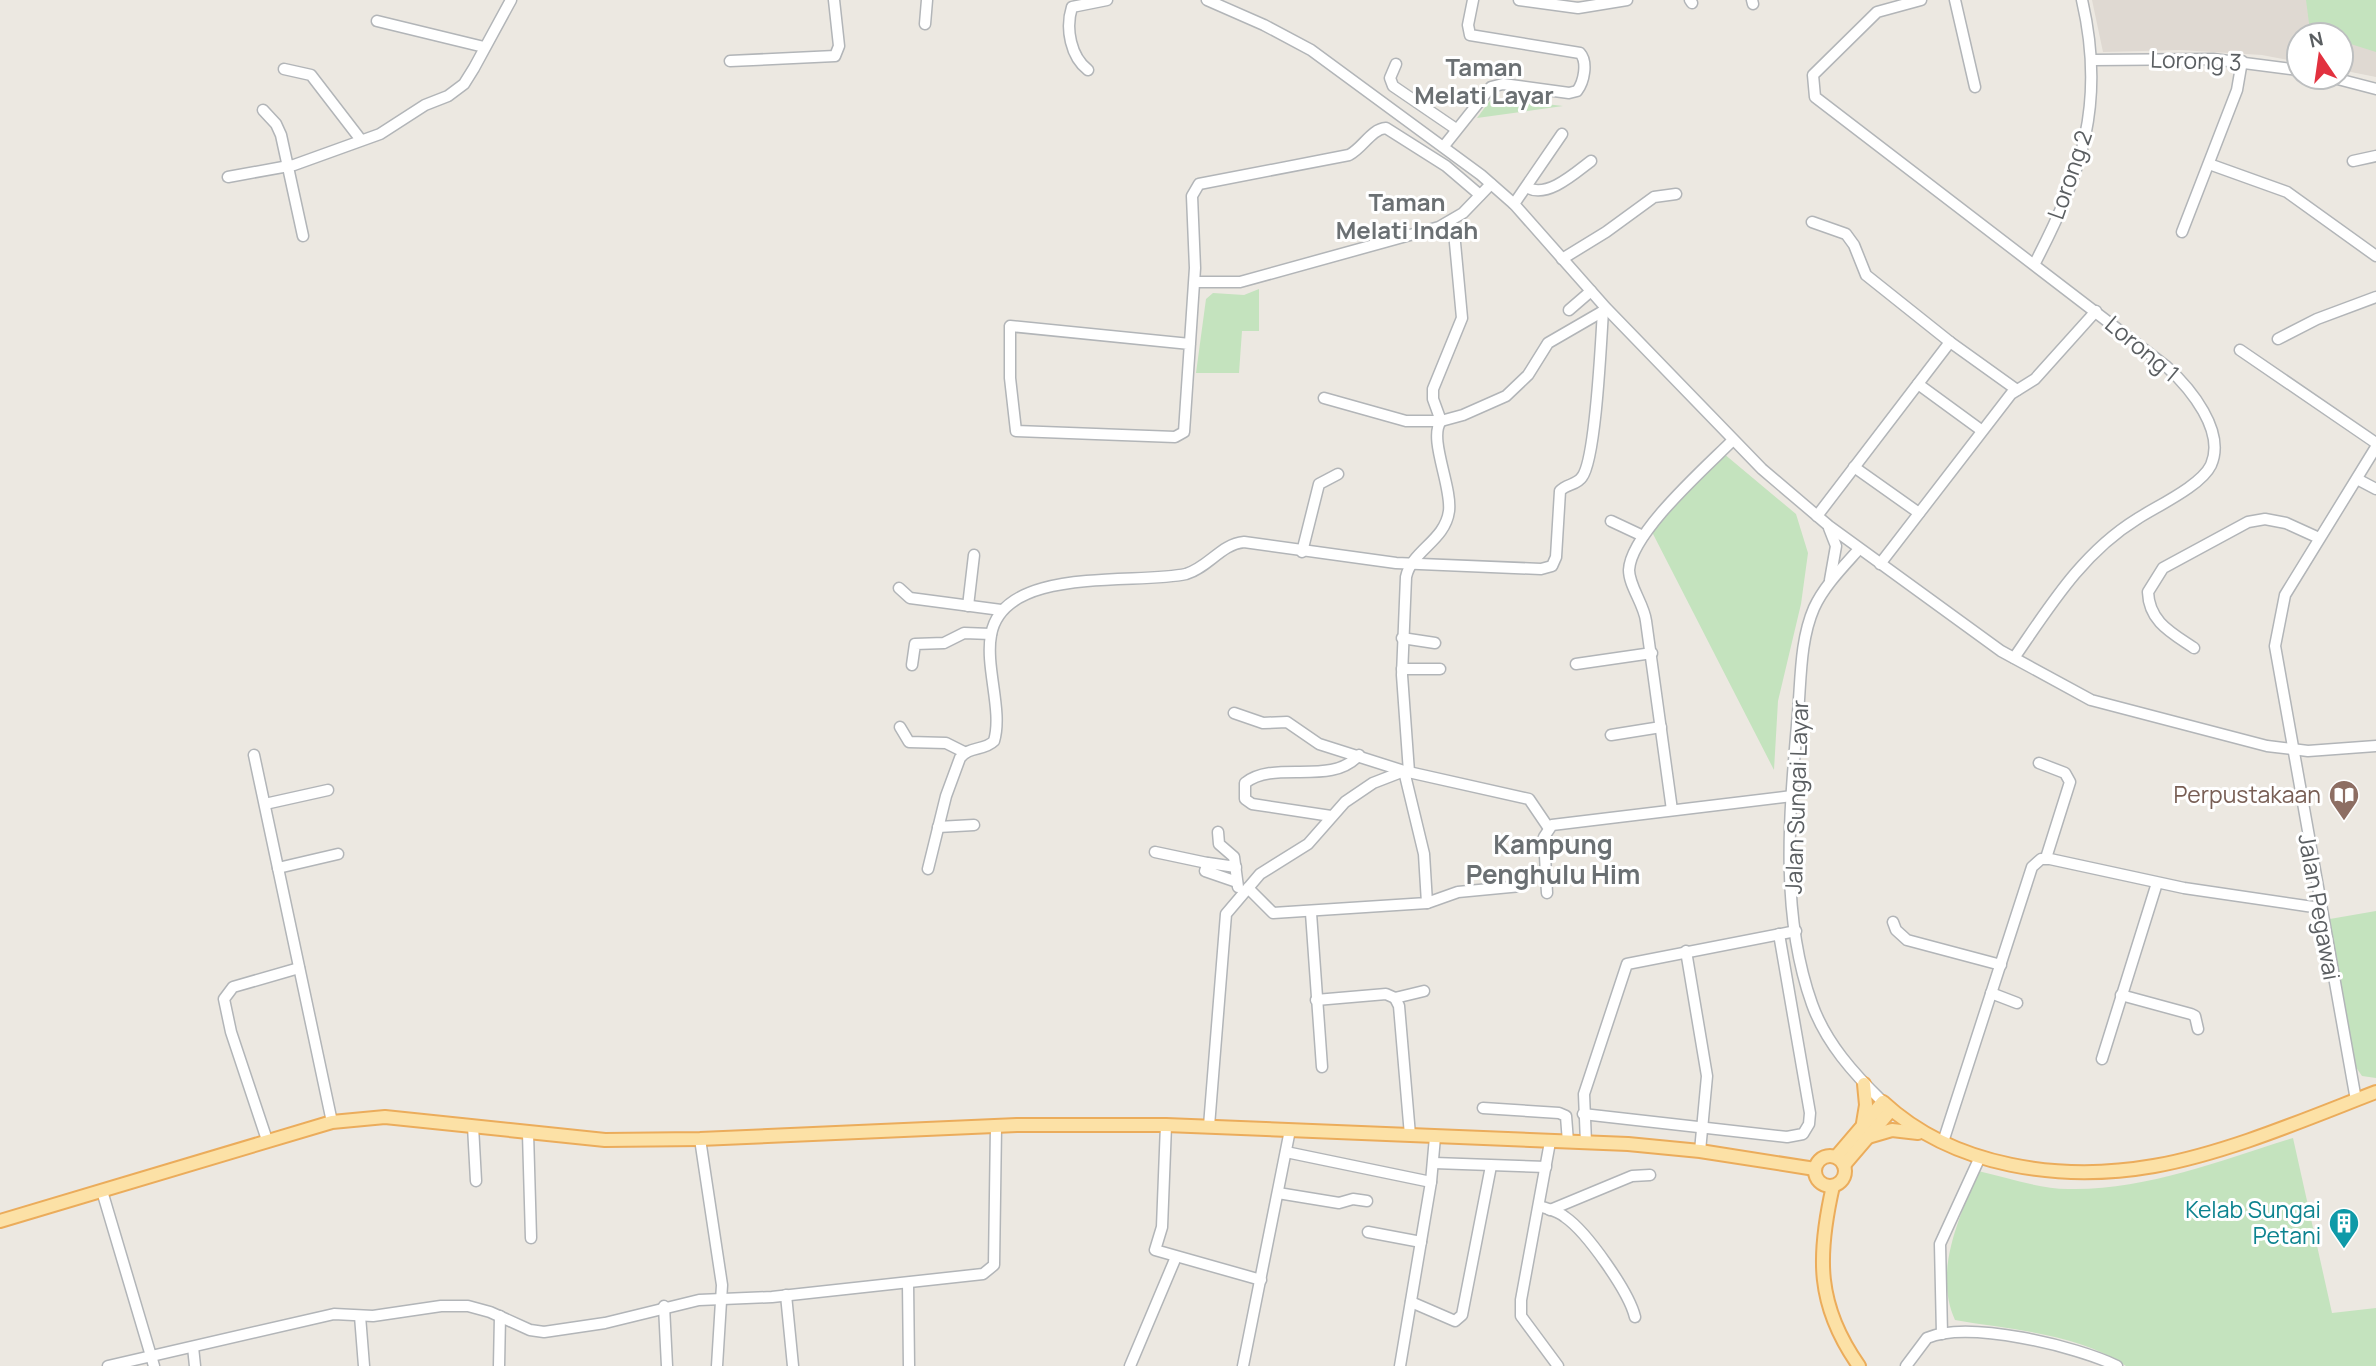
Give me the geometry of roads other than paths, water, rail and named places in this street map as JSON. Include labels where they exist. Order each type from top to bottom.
[{"type":"main road","points":[[1864,1084],[1865,1132]]},
{"type":"main road","name":"Jalan Sungai Layar","points":[[1887,1106],[1925,1134],[1980,1157],[2018,1166],[2070,1171],[2154,1166],[2191,1157],[2376,1092]]},
{"type":"main road","points":[[1860,1366],[1832,1318],[1822,1279],[1822,1241],[1833,1186],[1842,1180],[1840,1161],[1887,1106]]},
{"type":"main road","points":[[0,1221],[332,1122],[385,1117],[605,1140],[701,1139],[996,1126],[1209,1126],[1568,1142],[1700,1151],[1815,1169]]},
{"type":"main road","points":[[1865,1132],[1892,1130],[1925,1134]]},
{"type":"main road","points":[[1833,1186],[1818,1181],[1815,1169],[1822,1158],[1840,1161]]},
{"type":"street","points":[[228,177],[288,166],[380,134],[425,105],[457,91],[474,68],[511,0]]},
{"type":"street","points":[[730,61],[835,56],[839,46],[834,0]]},
{"type":"street","points":[[925,24],[928,0]]},
{"type":"street","points":[[1088,71],[1074,56],[1069,17],[1072,7],[1107,0]]},
{"type":"street","points":[[1207,0],[1264,24],[1311,50],[1444,146],[1491,184],[1514,204],[1591,291],[1604,310],[1732,441],[1829,526],[2014,658],[2058,685],[2104,704],[2291,750],[2376,746]]},
{"type":"street","points":[[1444,146],[1487,90],[1497,85],[1569,93],[1577,91],[1581,85],[1585,62],[1583,55],[1577,52],[1470,35],[1468,25],[1472,0]]},
{"type":"street","points":[[1519,0],[1578,8],[1627,0]]},
{"type":"street","name":"Lorong 1","points":[[1921,0],[1874,15],[1818,68],[1813,75],[1812,88],[1823,105],[2035,263],[2167,367],[2191,392],[2209,425],[2212,459],[2208,469],[2188,487],[2116,532],[2081,565],[2014,658]]},
{"type":"street","points":[[1955,0],[1975,87]]},
{"type":"street","name":"Lorong 2","points":[[2035,263],[2085,143],[2092,100],[2093,60],[2082,0]]},
{"type":"street","points":[[377,21],[484,47]]},
{"type":"street","name":"Lorong 3","points":[[2093,60],[2166,58],[2242,61],[2285,68]]},
{"type":"street","points":[[2182,232],[2237,90],[2242,61]]},
{"type":"street","points":[[1396,64],[1390,78],[1393,86],[1456,129]]},
{"type":"street","points":[[284,69],[311,75],[361,140]]},
{"type":"street","points":[[2355,84],[2376,89]]},
{"type":"street","points":[[263,110],[279,129],[303,236]]},
{"type":"street","points":[[1190,344],[1010,326],[1014,425],[1020,433],[1182,435],[1190,344],[1195,282],[1193,191],[1203,183],[1349,155],[1364,145],[1378,130],[1391,129],[1446,166],[1480,195]]},
{"type":"street","points":[[1514,204],[1528,188],[1539,164],[1562,134]]},
{"type":"street","points":[[2353,161],[2376,156]]},
{"type":"street","points":[[1528,188],[1534,191],[1545,190],[1591,161]]},
{"type":"street","points":[[2209,164],[2287,192],[2376,256]]},
{"type":"street","points":[[1195,282],[1240,282],[1449,223],[1491,184]]},
{"type":"street","points":[[1562,259],[1606,232],[1654,197],[1676,194]]},
{"type":"street","points":[[1812,222],[1846,234],[1866,275],[1950,342],[2017,390]]},
{"type":"street","points":[[1427,903],[1424,854],[1407,771],[1402,638],[1406,577],[1411,564],[1441,533],[1447,522],[1449,491],[1436,434],[1441,421],[1433,399],[1433,389],[1462,318],[1454,232],[1449,223]]},
{"type":"street","points":[[1569,310],[1591,291]]},
{"type":"street","points":[[2278,339],[2317,319],[2376,297]]},
{"type":"street","points":[[1324,398],[1395,420],[1441,421],[1484,408],[1506,396],[1528,375],[1548,343],[1604,310]]},
{"type":"street","points":[[900,727],[909,742],[947,743],[964,752],[989,746],[995,736],[991,634],[1001,610],[1017,597],[1039,589],[1186,574],[1203,568],[1237,542],[1411,564],[1541,569],[1552,566],[1556,557],[1560,491],[1580,480],[1586,467],[1596,399],[1604,310]]},
{"type":"street","points":[[1880,564],[1981,430],[2017,390],[2035,379],[2096,311]]},
{"type":"street","points":[[1817,516],[1950,342]]},
{"type":"street","points":[[2240,350],[2376,445]]},
{"type":"street","points":[[1918,384],[1981,430]]},
{"type":"street","points":[[1672,810],[1644,607],[1629,574],[1632,556],[1643,536],[1679,494],[1732,441]]},
{"type":"street","name":"Jalan Pegawai","points":[[2356,1100],[2275,657],[2277,626],[2285,595],[2376,445]]},
{"type":"street","points":[[1854,467],[1919,513]]},
{"type":"street","points":[[1302,552],[1319,484],[1338,474]]},
{"type":"street","points":[[2357,479],[2376,489]]},
{"type":"street","points":[[2194,648],[2160,624],[2152,613],[2148,592],[2163,568],[2248,522],[2265,519],[2286,523],[2319,537]]},
{"type":"street","points":[[1611,521],[1643,536]]},
{"type":"street","points":[[1829,526],[1836,546],[1829,584]]},
{"type":"street","name":"Jalan Sungai Layar","points":[[1859,549],[1829,584],[1814,608],[1808,628],[1792,796],[1790,862],[1796,931],[1812,1004],[1835,1047],[1864,1084],[1887,1106]]},
{"type":"street","points":[[968,606],[974,555]]},
{"type":"street","points":[[899,588],[910,598],[1001,610]]},
{"type":"street","points":[[912,665],[915,645],[944,643],[964,633],[991,634]]},
{"type":"street","points":[[1402,638],[1435,643]]},
{"type":"street","points":[[1576,664],[1652,653]]},
{"type":"street","points":[[1402,669],[1440,669]]},
{"type":"street","points":[[1234,713],[1263,723],[1287,722],[1319,744],[1407,771],[1529,799],[1548,827],[1543,845],[1547,893]]},
{"type":"street","points":[[1611,735],[1661,727]]},
{"type":"street","points":[[928,869],[946,796],[964,752]]},
{"type":"street","points":[[254,755],[332,1122]]},
{"type":"street","points":[[1331,816],[1252,804],[1245,799],[1245,783],[1252,777],[1269,774],[1328,769],[1349,763],[1359,755]]},
{"type":"street","points":[[1943,1142],[2032,867],[2046,858],[2070,782],[2065,774],[2039,763]]},
{"type":"street","points":[[1209,1126],[1223,924],[1229,909],[1269,867],[1310,842],[1331,816],[1369,785],[1407,771]]},
{"type":"street","points":[[265,804],[328,790]]},
{"type":"street","points":[[1548,827],[1560,823],[1792,796]]},
{"type":"street","points":[[938,827],[974,825]]},
{"type":"street","points":[[1218,832],[1219,844],[1232,854],[1239,896]]},
{"type":"street","points":[[1155,852],[1236,867]]},
{"type":"street","points":[[278,868],[338,854]]},
{"type":"street","points":[[2046,858],[2238,898],[2320,908]]},
{"type":"street","points":[[1207,863],[1206,873],[1237,883]]},
{"type":"street","points":[[2102,1059],[2157,883]]},
{"type":"street","points":[[1248,888],[1273,913],[1427,903],[1458,892],[1521,886]]},
{"type":"street","points":[[1311,912],[1322,1067]]},
{"type":"street","points":[[1893,922],[1896,930],[1907,940],[2001,965]]},
{"type":"street","points":[[1586,1143],[1584,1094],[1624,969],[1632,961],[1796,931]]},
{"type":"street","points":[[1583,1114],[1796,1137],[1803,1134],[1809,1124],[1810,1113],[1779,934]]},
{"type":"street","points":[[1685,951],[1707,1076],[1700,1151]]},
{"type":"street","points":[[267,1140],[231,1032],[224,999],[233,987],[299,968]]},
{"type":"street","points":[[1316,1000],[1387,994],[1395,998],[1424,991]]},
{"type":"street","points":[[1992,993],[2017,1003]]},
{"type":"street","points":[[2121,995],[2191,1014],[2195,1016],[2198,1029]]},
{"type":"street","points":[[1395,998],[1400,1013],[1410,1135]]},
{"type":"street","points":[[1483,1108],[1559,1113],[1566,1116],[1569,1125],[1568,1142]]},
{"type":"street","points":[[1166,1125],[1162,1227],[1155,1244],[1157,1252],[1261,1280]]},
{"type":"street","points":[[473,1126],[476,1181]]},
{"type":"street","points":[[108,1366],[153,1361],[193,1347],[317,1317],[360,1316],[454,1306],[481,1308],[530,1330],[544,1332],[606,1323],[664,1307],[721,1299],[972,1277],[990,1271],[994,1265],[996,1126]]},
{"type":"street","points":[[1243,1366],[1290,1130]]},
{"type":"street","points":[[528,1133],[531,1238]]},
{"type":"street","points":[[1399,1366],[1432,1181],[1435,1137]]},
{"type":"street","points":[[701,1139],[720,1264],[717,1366]]},
{"type":"street","points":[[1550,1142],[1521,1300],[1521,1316],[1558,1366]]},
{"type":"street","points":[[1286,1152],[1432,1181]]},
{"type":"street","points":[[1942,1334],[1940,1244],[1980,1157]]},
{"type":"street","points":[[1434,1163],[1546,1167]]},
{"type":"street","points":[[1411,1302],[1455,1321],[1462,1315],[1491,1166]]},
{"type":"street","points":[[1550,1210],[1632,1176],[1650,1175]]},
{"type":"street","points":[[103,1191],[153,1361]]},
{"type":"street","points":[[1278,1193],[1339,1203],[1353,1199],[1367,1201]]},
{"type":"street","points":[[1539,1206],[1564,1215],[1575,1226],[1626,1290],[1635,1317]]},
{"type":"street","points":[[1368,1233],[1421,1242]]},
{"type":"street","points":[[1130,1366],[1170,1256]]},
{"type":"street","points":[[908,1283],[909,1366]]},
{"type":"street","points":[[786,1295],[793,1366]]},
{"type":"street","points":[[664,1307],[667,1366]]},
{"type":"street","points":[[360,1316],[364,1366]]},
{"type":"street","points":[[499,1366],[500,1317]]},
{"type":"street","points":[[1906,1366],[1922,1342],[1942,1334],[1990,1333],[2085,1353],[2117,1366]]},
{"type":"street","points":[[193,1347],[195,1366]]},
{"type":"place","name":"Perpustakaan","points":[[2344,822]]},
{"type":"place","name":"Kelab Sungai Petani","points":[[2344,1250]]},
{"type":"district","name":"Taman Melati Layar","points":[[1484,82]]},
{"type":"district","name":"Taman Melati Indah","points":[[1407,217]]},
{"type":"district","name":"Kampung Penghulu Him","points":[[1553,860]]}]
